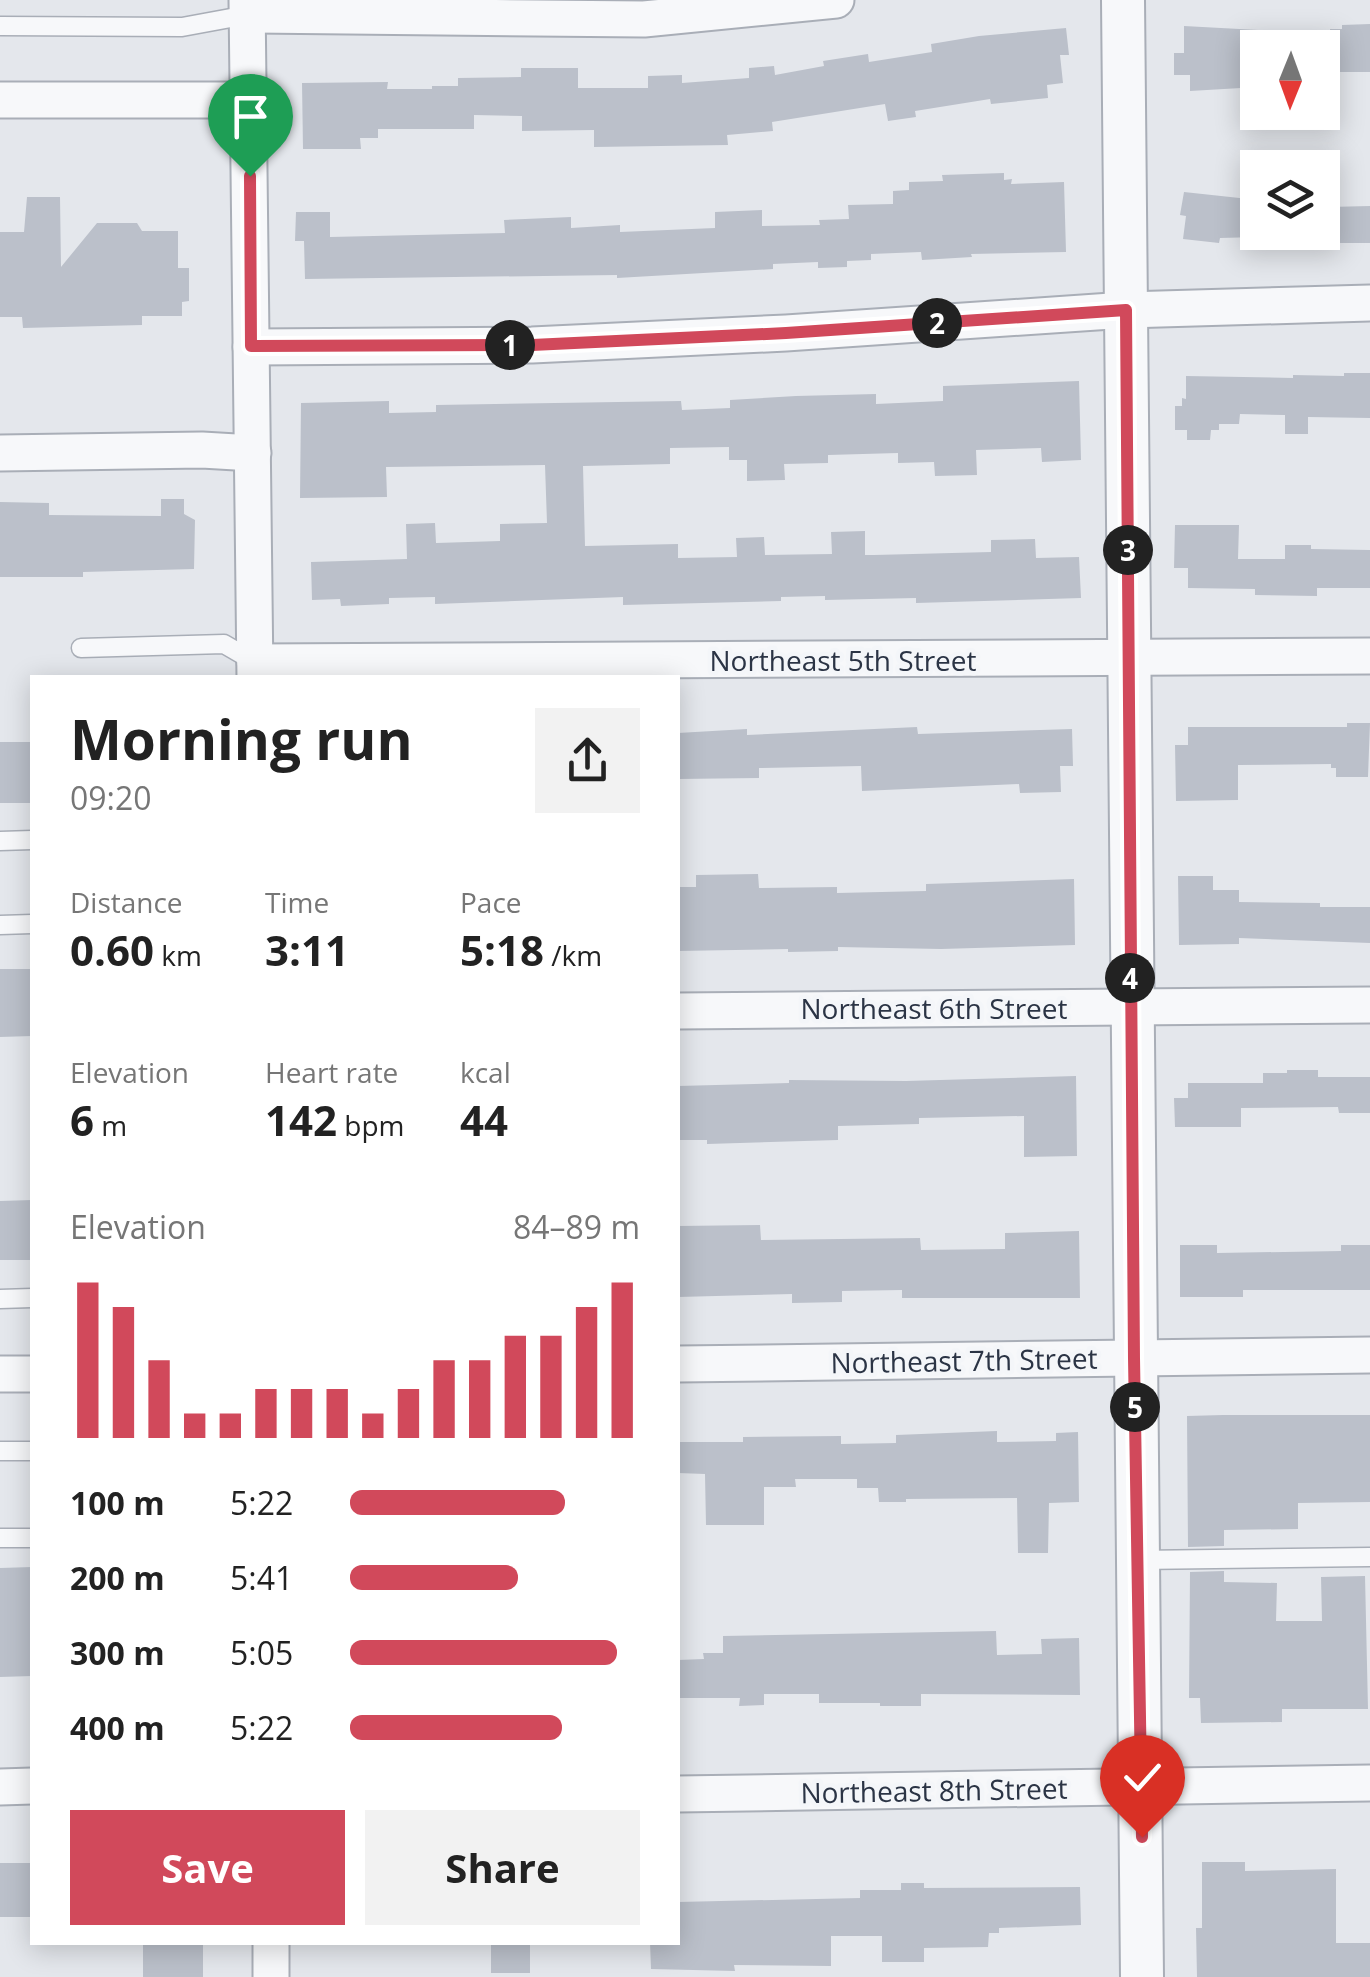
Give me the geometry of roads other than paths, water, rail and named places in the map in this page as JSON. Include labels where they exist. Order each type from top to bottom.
[{"type":"street","points":[[255,670],[247,7],[644,19],[836,0]]},
{"type":"street","points":[[1123,0],[1142,1977]]},
{"type":"street","points":[[0,100],[250,100]]},
{"type":"street","points":[[251,346],[532,345],[1126,310],[1370,303]]},
{"type":"street","points":[[0,454],[202,450],[253,454]]},
{"type":"street","name":"Northeast 5th Street","points":[[255,670],[1370,656]]},
{"type":"street","name":"Northeast 6th Street","points":[[680,1010],[1370,1004]]},
{"type":"street","name":"Northeast 7th Street","points":[[680,1364],[1370,1355]]},
{"type":"street","points":[[0,1374],[30,1374]]},
{"type":"street","name":"Northeast 8th Street","points":[[680,1794],[1370,1784]]},
{"type":"street","points":[[0,1787],[30,1786]]},
{"type":"street","points":[[270,1945],[271,1977]]},
{"type":"lane","points":[[0,26],[182,27],[247,7]]},
{"type":"lane","points":[[81,648],[224,644],[255,670]]},
{"type":"lane","points":[[0,841],[30,840]]},
{"type":"lane","points":[[0,925],[30,924]]},
{"type":"lane","points":[[0,1299],[30,1298]]},
{"type":"lane","points":[[0,1451],[30,1451]]},
{"type":"lane","points":[[0,1538],[30,1538]]},
{"type":"lane","points":[[1138,1560],[1370,1557]]}]
